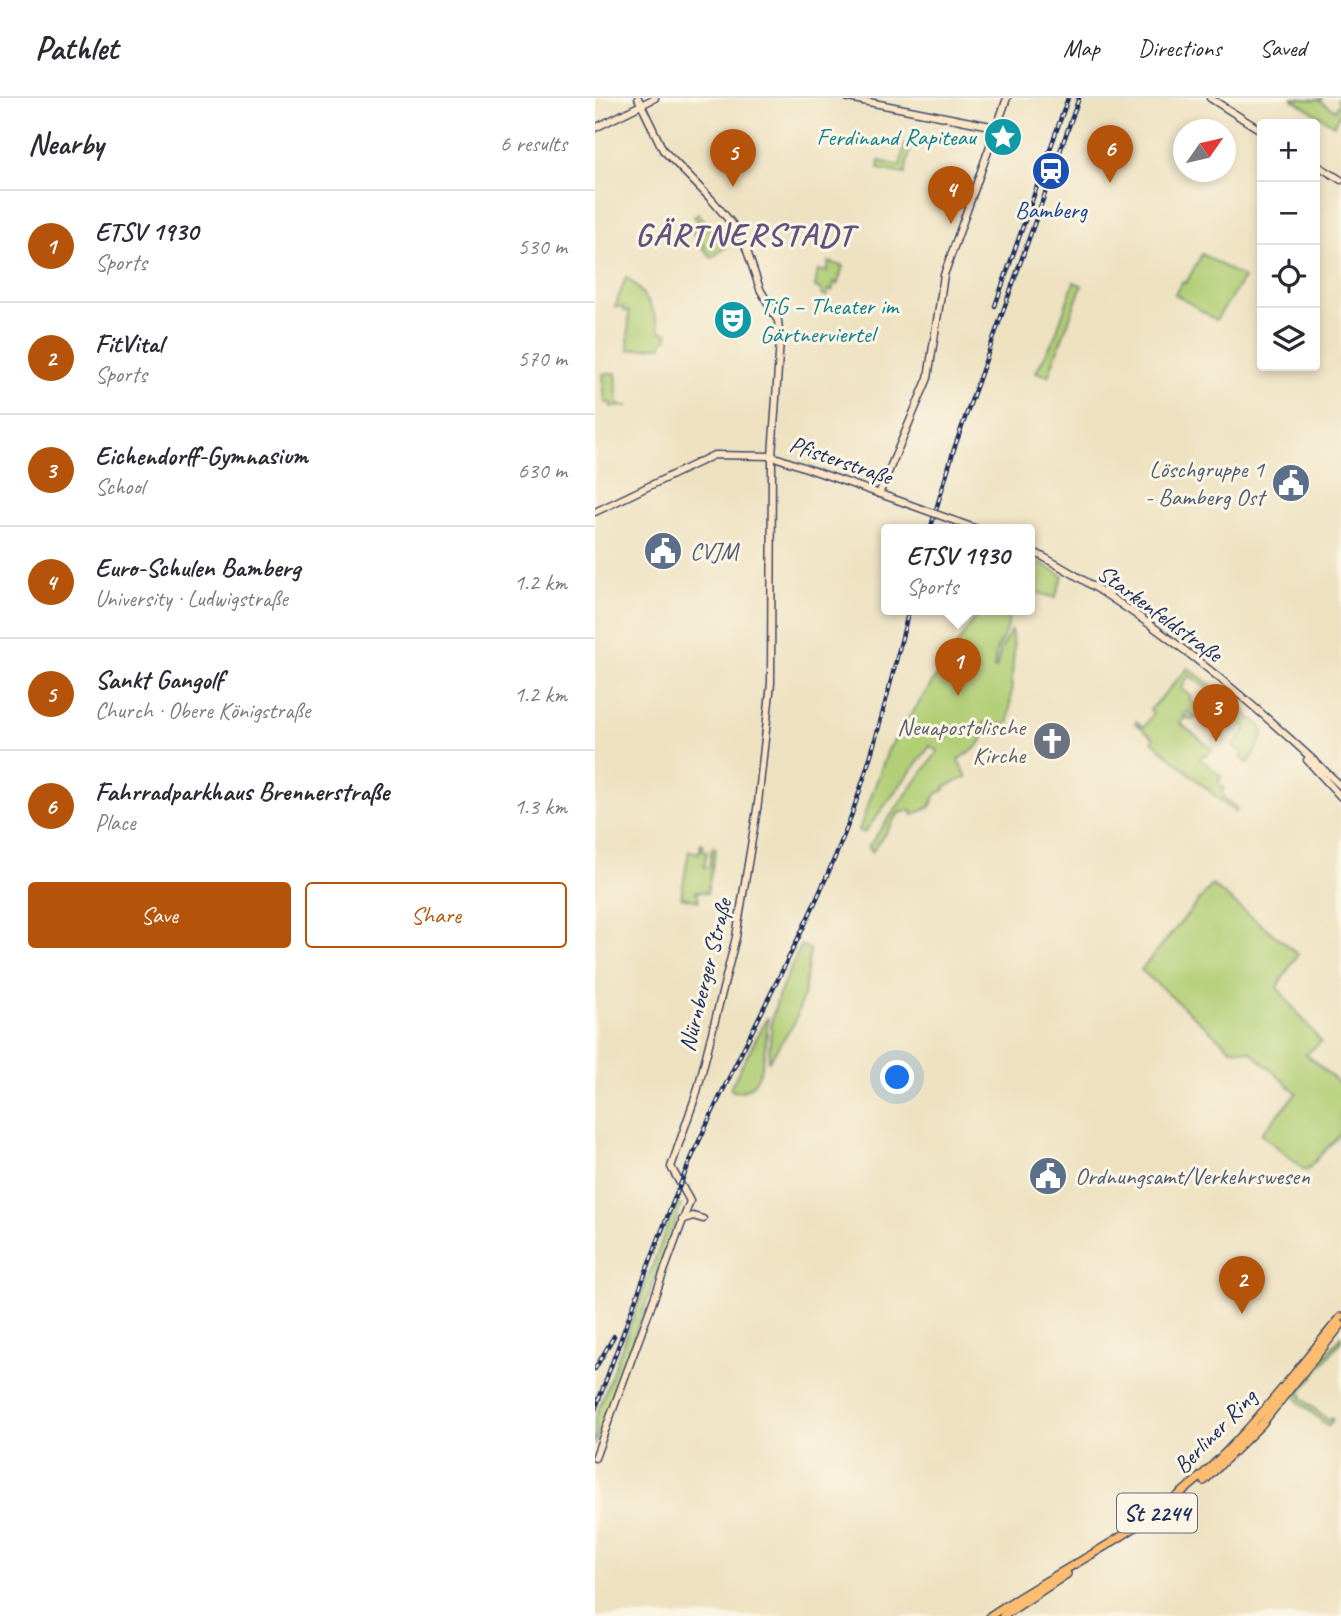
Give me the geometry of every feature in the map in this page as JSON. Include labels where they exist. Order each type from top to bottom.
[{"type":"main road","name":"Berliner Ring","points":[[990,1616],[1138,1526],[1180,1495],[1230,1448],[1341,1317]]},
{"type":"main road","name":"Berliner Ring","points":[[1003,1616],[1042,1589],[1140,1530],[1200,1484],[1261,1425],[1341,1325]]},
{"type":"street","points":[[595,128],[640,102],[655,98]]},
{"type":"street","points":[[848,98],[996,127]]},
{"type":"street","points":[[879,494],[926,383],[944,275],[1007,98]]},
{"type":"street","points":[[1210,98],[1257,128]]},
{"type":"street","name":"Nürnberger Straße","points":[[595,1458],[690,1201],[671,1167],[698,1091],[736,934],[758,803],[771,682],[772,456],[780,340],[778,321],[767,304],[739,232],[663,150],[640,102]]},
{"type":"street","points":[[1320,166],[1341,180]]},
{"type":"street","name":"Pfisterstraße","points":[[595,512],[711,456],[772,456],[963,524]]},
{"type":"street","points":[[772,474],[787,461]]},
{"type":"street","name":"Starkenfeldstraße","points":[[1035,553],[1085,581],[1138,618],[1228,688],[1341,786]]},
{"type":"street","name":"Starkenfeldstraße","points":[[1292,743],[1341,797]]},
{"type":"street","points":[[682,1220],[692,1216],[703,1219]]},
{"type":"green space","points":[[1291,98],[1322,98],[1320,101],[1335,110],[1339,98],[1341,110],[1334,125]]},
{"type":"green space","points":[[905,144],[911,146],[905,174],[878,169],[879,161],[900,166]]},
{"type":"green space","points":[[698,213],[726,247],[712,258],[690,229],[686,232],[680,229],[688,223],[694,228],[700,223],[694,217]]},
{"type":"green space","points":[[1202,254],[1244,278],[1216,320],[1175,294],[1182,282],[1186,283]]},
{"type":"green space","points":[[829,262],[843,266],[837,286],[834,282],[832,291],[828,290],[827,296],[815,287],[818,270],[827,272]]},
{"type":"green space","points":[[626,277],[648,301],[660,331],[667,333],[668,338],[662,342],[662,346],[628,350],[629,311],[624,311],[624,307],[615,307]]},
{"type":"green space","points":[[1074,282],[1082,285],[1048,376],[1036,372],[1054,339]]},
{"type":"green space","points":[[616,373],[618,405],[628,406],[611,407],[611,403],[605,403],[603,374]]},
{"type":"green space","points":[[1035,560],[1063,576],[1055,598],[1035,592]]},
{"type":"green space","points":[[977,615],[1008,615],[1008,626],[996,652],[994,669],[1011,630],[1014,648],[1009,722],[1005,725],[984,723],[981,741],[958,760],[967,777],[944,787],[945,790],[936,794],[930,807],[913,815],[911,810],[899,813],[872,852],[868,847],[938,751],[930,746],[864,833],[859,830],[888,750]]},
{"type":"green space","points":[[1188,668],[1212,686],[1209,690],[1189,675],[1181,689],[1191,696],[1189,700],[1203,709],[1195,719],[1187,711],[1184,715],[1193,721],[1185,717],[1180,723],[1212,749],[1207,756],[1203,754],[1200,759],[1222,777],[1218,782],[1224,788],[1224,798],[1237,809],[1235,813],[1135,723],[1136,721],[1144,727],[1153,713],[1150,710]]},
{"type":"green space","points":[[1215,688],[1262,727],[1263,737],[1248,764],[1241,758],[1244,754],[1233,746],[1247,729],[1210,700]]},
{"type":"green space","points":[[701,843],[702,850],[707,851],[704,867],[709,867],[712,848],[716,849],[707,893],[696,891],[699,901],[681,897],[689,851],[699,853]]},
{"type":"green space","points":[[1212,885],[1298,954],[1277,987],[1321,1042],[1306,1054],[1341,1085],[1341,1133],[1306,1171],[1261,1134],[1297,1093],[1250,1051],[1231,1049],[1141,970]]},
{"type":"green space","points":[[801,945],[810,950],[804,993],[795,1022],[768,1062],[772,1019],[778,997]]},
{"type":"green space","points":[[767,1018],[765,1052],[758,1076],[752,1085],[744,1090],[733,1091],[730,1088]]},
{"type":"green space","points":[[676,1203],[681,1206],[595,1445],[595,1419]]},
{"type":"green space","points":[[1341,1336],[1341,1341],[1300,1393],[1301,1398],[1329,1421],[1331,1418],[1333,1420],[1328,1426],[1299,1402],[1295,1395]]},
{"type":"railway","points":[[995,306],[1068,98]]},
{"type":"railway","points":[[932,524],[954,449],[1079,98]]},
{"type":"railway","points":[[595,1410],[688,1166],[809,915],[846,830],[873,748],[908,615]]},
{"type":"railway","points":[[595,1369],[614,1336]]},
{"type":"place","name":"Ferdinand Rapiteau","points":[[1003,137]]},
{"type":"place","name":"Bamberg","points":[[1051,171]]},
{"type":"place","name":"Fahrradparkhaus Brennerstraße","points":[[1110,183]]},
{"type":"place","name":"Sankt Gangolf","points":[[733,187]]},
{"type":"place","name":"Euro-Schulen Bamberg","points":[[951,224]]},
{"type":"place","name":"TiG – Theater im Gärtnerviertel","points":[[733,320]]},
{"type":"place","name":"Löschgruppe 1 - Bamberg Ost","points":[[1291,483]]},
{"type":"place","name":"CVJM","points":[[663,551]]},
{"type":"place","name":"ETSV 1930","points":[[958,696]]},
{"type":"place","name":"Neuapostolische Kirche","points":[[1052,741]]},
{"type":"place","name":"Eichendorff-Gymnasium","points":[[1216,742]]},
{"type":"place","name":"Ordnungsamt/Verkehrswesen","points":[[1048,1176]]},
{"type":"place","name":"FitVital","points":[[1242,1314]]},
{"type":"district","name":"GÄRTNERSTADT","points":[[745,234]]}]
